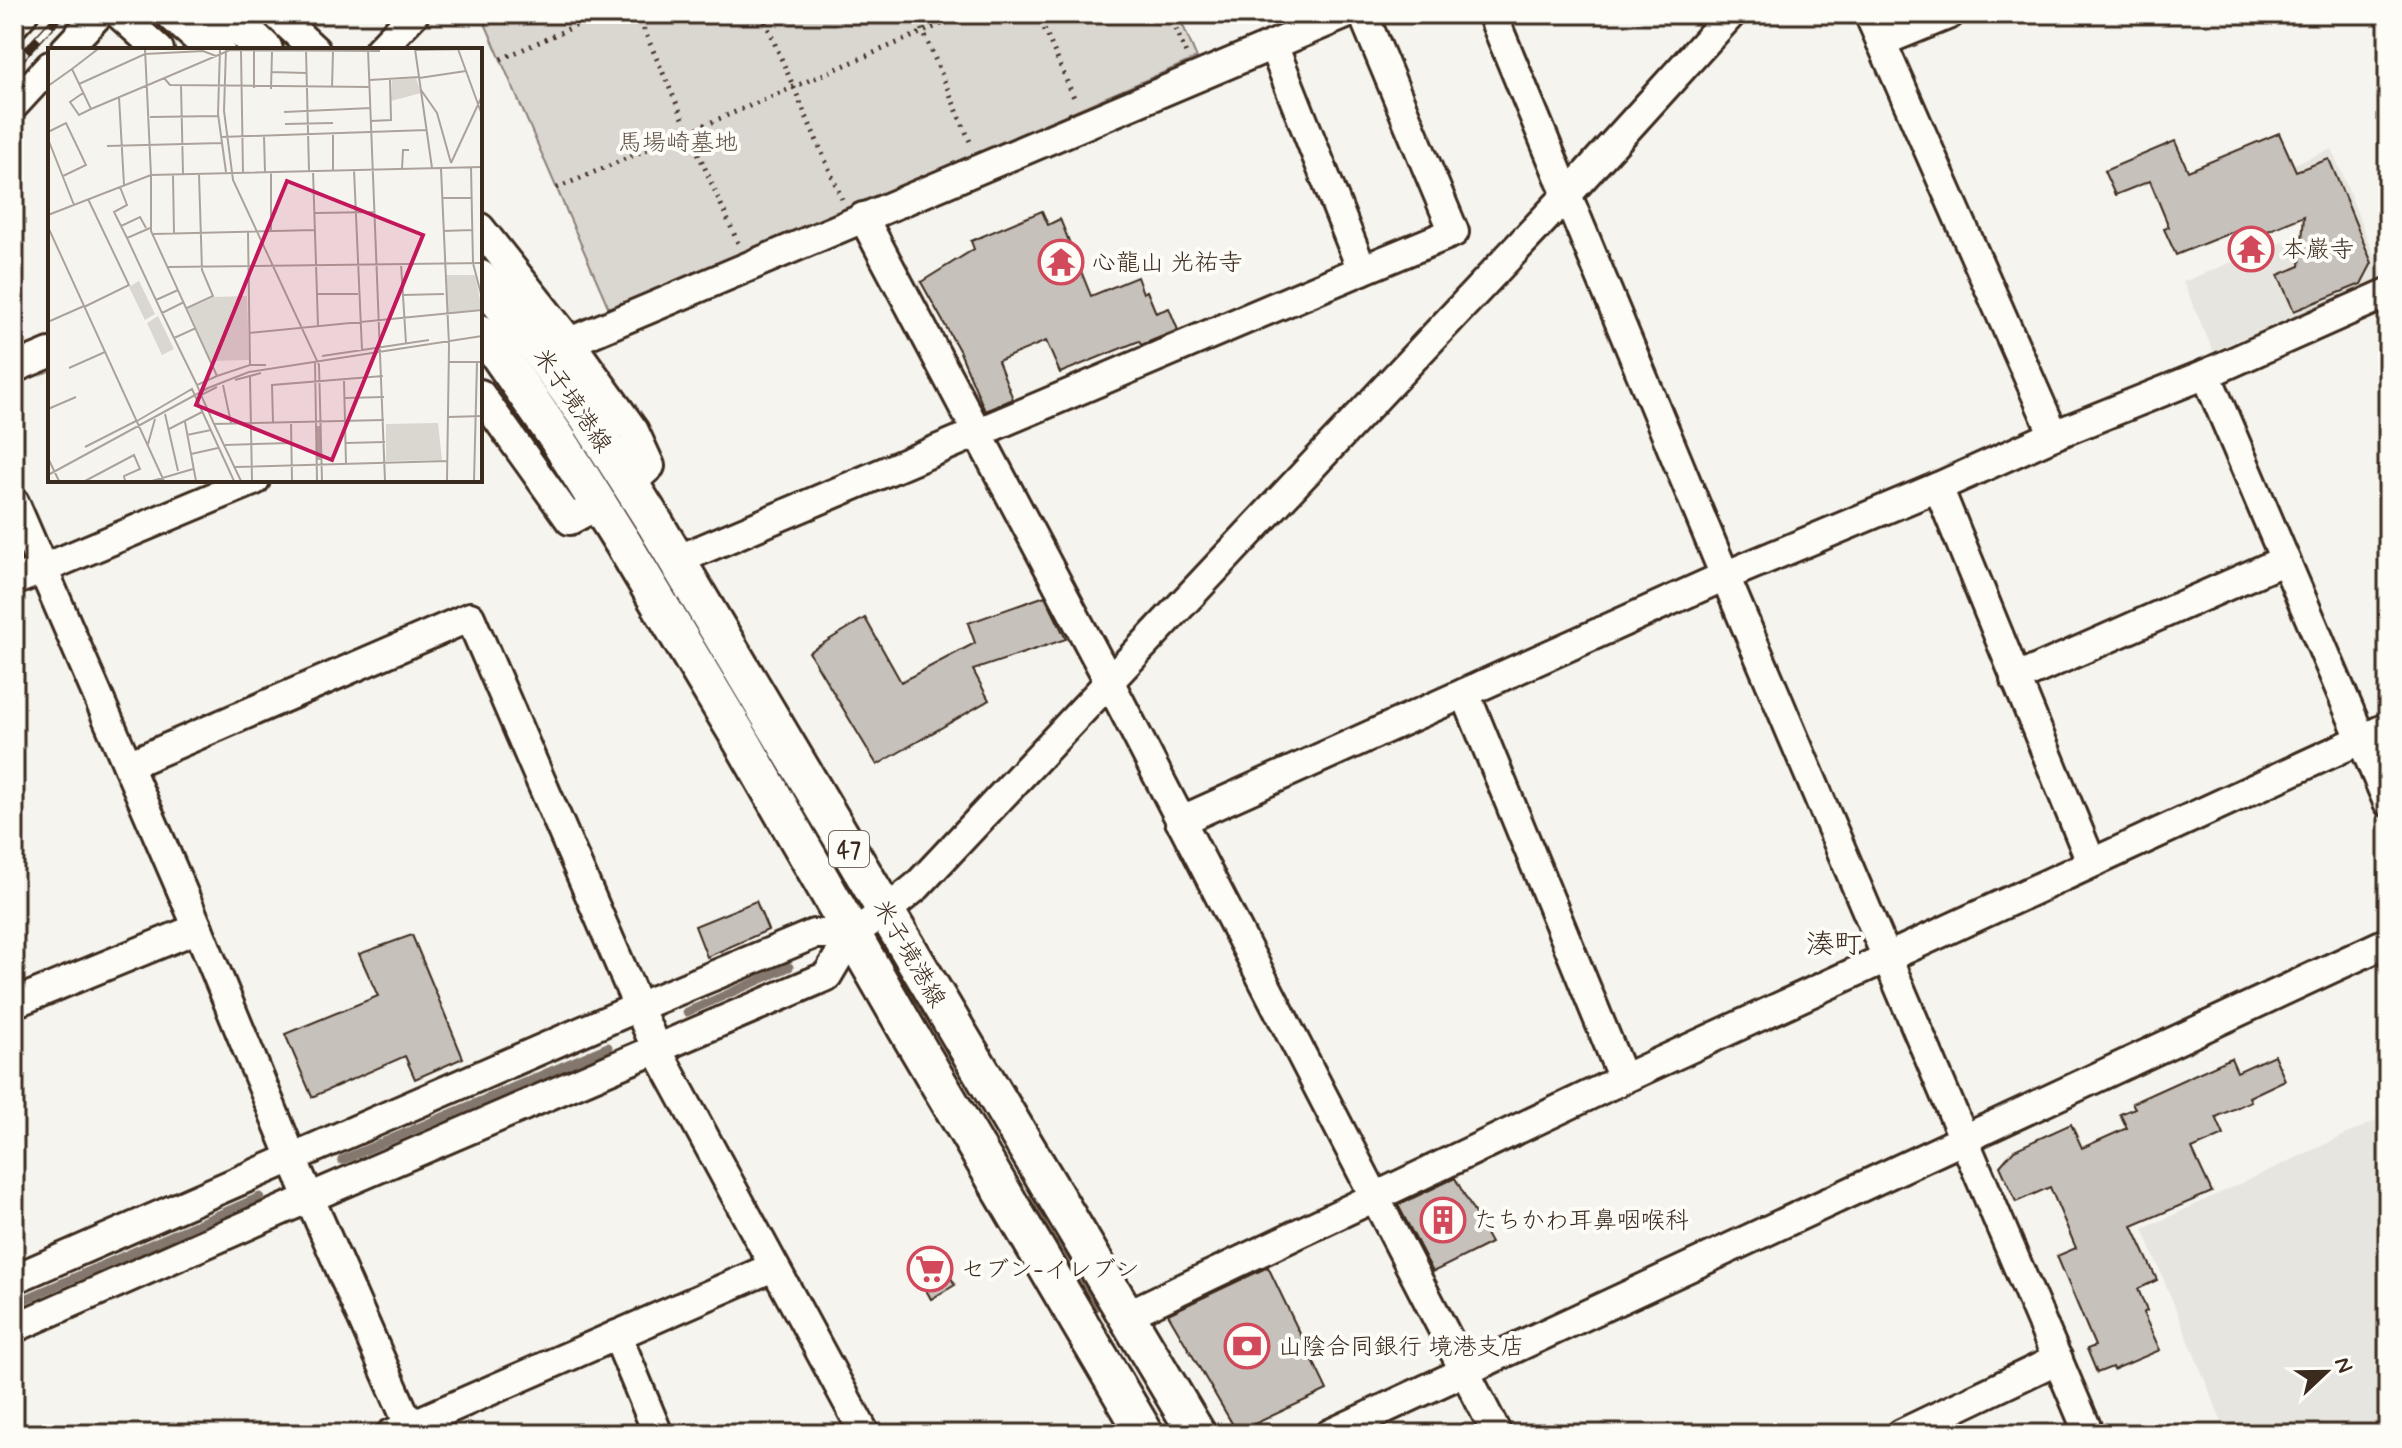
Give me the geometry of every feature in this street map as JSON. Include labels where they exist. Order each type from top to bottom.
[{"type":"main road","points":[[175,14],[214,48]]},
{"type":"main road","points":[[227,14],[262,48]]},
{"type":"main road","name":"米子境港線","points":[[482,281],[537,346],[588,418],[677,560],[1197,1434]]},
{"type":"main road","name":"米子境港線","points":[[482,335],[549,426],[744,745],[1145,1434]]},
{"type":"street","points":[[14,24],[23,14]]},
{"type":"street","points":[[67,48],[99,14]]},
{"type":"street","points":[[119,14],[157,48]]},
{"type":"street","points":[[276,14],[313,48]]},
{"type":"street","points":[[381,48],[414,14]]},
{"type":"street","points":[[570,342],[1346,14]]},
{"type":"street","points":[[677,560],[1454,232],[1363,14]]},
{"type":"street","points":[[1492,14],[1725,576],[2089,1434]]},
{"type":"street","points":[[14,1328],[827,976],[852,934],[917,886],[1567,195],[1731,14]]},
{"type":"street","points":[[1869,14],[2054,435]]},
{"type":"street","points":[[1881,42],[1950,14]]},
{"type":"street","points":[[1273,45],[1362,270]]},
{"type":"street","points":[[14,105],[48,68]]},
{"type":"street","points":[[858,219],[979,433],[1497,1434]]},
{"type":"street","points":[[482,231],[570,342],[634,431],[650,466],[629,485]]},
{"type":"street","points":[[1180,821],[1725,576],[2054,435],[2206,374],[2388,293]]},
{"type":"street","points":[[14,368],[48,354]]},
{"type":"street","points":[[2206,374],[2388,802]]},
{"type":"street","points":[[482,397],[570,520],[598,505]]},
{"type":"street","points":[[14,581],[250,482]]},
{"type":"street","points":[[1938,487],[2091,862]]},
{"type":"street","points":[[14,502],[198,928],[404,1431],[773,1267]]},
{"type":"street","points":[[2015,679],[2285,560]]},
{"type":"street","points":[[128,765],[470,617],[656,1048],[865,1434]]},
{"type":"street","points":[[1465,693],[1623,1079]]},
{"type":"street","points":[[1127,1315],[1623,1079],[2388,727]]},
{"type":"street","points":[[14,1003],[198,928]]},
{"type":"street","points":[[14,1279],[638,1007],[814,934],[852,934]]},
{"type":"street","points":[[1330,1434],[2388,942]]},
{"type":"street","points":[[617,1335],[658,1434]]},
{"type":"street","points":[[1901,1434],[2058,1359]]},
{"type":"path","points":[[501,59],[602,14]]},
{"type":"path","points":[[637,14],[748,266]]},
{"type":"path","points":[[762,14],[793,87],[858,219]]},
{"type":"path","points":[[916,14],[981,167]]},
{"type":"path","points":[[557,188],[965,14]]},
{"type":"path","points":[[1038,14],[1085,123]]},
{"type":"path","points":[[1170,14],[1195,77]]},
{"type":"shaded area","points":[[2332,149],[2383,278],[2213,351],[2183,282],[2316,228],[2291,165]]},
{"type":"shaded area","points":[[2388,1115],[2388,1434],[2227,1434],[2143,1229]]},
{"type":"green space","name":"馬場崎墓地","points":[[481,14],[1178,14],[1197,58],[610,311]]},
{"type":"building","points":[[2279,133],[2296,171],[2329,159],[2372,263],[2361,284],[2294,311],[2278,275],[2300,266],[2304,216],[2256,236],[2252,226],[2242,228],[2176,255],[2164,229],[2169,227],[2150,181],[2115,195],[2104,171],[2175,141],[2188,171]]},
{"type":"building","points":[[1042,211],[1048,225],[1060,219],[1091,296],[1137,277],[1156,313],[1169,308],[1178,330],[1141,345],[1139,341],[1060,373],[1046,341],[998,361],[1013,399],[985,411],[960,352],[921,282],[974,249],[971,241]]},
{"type":"building","points":[[1045,596],[1066,639],[973,670],[989,700],[877,765],[809,652],[865,618],[901,682],[975,643],[968,623]]},
{"type":"building","points":[[756,901],[768,930],[707,957],[695,926]]},
{"type":"building","points":[[412,935],[463,1058],[415,1079],[405,1056],[312,1097],[285,1034],[378,996],[359,954]]},
{"type":"building","points":[[2274,1055],[2285,1080],[2249,1097],[2251,1101],[2216,1117],[2224,1135],[2192,1149],[2212,1192],[2132,1226],[2157,1280],[2138,1289],[2147,1311],[2143,1313],[2160,1350],[2113,1370],[2112,1367],[2097,1373],[2087,1349],[2095,1346],[2057,1256],[2076,1248],[2050,1187],[2016,1202],[2000,1166],[2014,1150],[2071,1124],[2082,1148],[2127,1128],[2120,1114],[2135,1108],[2132,1103],[2231,1058],[2237,1072]]},
{"type":"building","name":"たちかわ耳鼻咽喉科","points":[[1455,1178],[1491,1243],[1433,1272],[1398,1205]]},
{"type":"building","name":"セブン-イレブン","points":[[934,1247],[955,1285],[931,1299],[910,1261]]},
{"type":"building","points":[[1268,1267],[1327,1390],[1246,1428],[1233,1425],[1168,1314]]},
{"type":"waterway","points":[[687,1012],[789,967]]},
{"type":"waterway","points":[[342,1160],[608,1047]]},
{"type":"waterway","points":[[14,1304],[260,1197]]},
{"type":"waterway","points":[[1033,1198],[1096,1306]]},
{"type":"railway","points":[[14,65],[61,14]]},
{"type":"place","name":"本巌寺","points":[[2251,249]]},
{"type":"place","name":"心龍山 光祐寺","points":[[1061,262]]},
{"type":"place","name":"たちかわ耳鼻咽喉科","points":[[1443,1220]]},
{"type":"place","name":"セブン-イレブン","points":[[930,1269]]},
{"type":"place","name":"山陰合同銀行 境港支店","points":[[1247,1346]]},
{"type":"district","name":"湊町","points":[[1834,943]]}]
